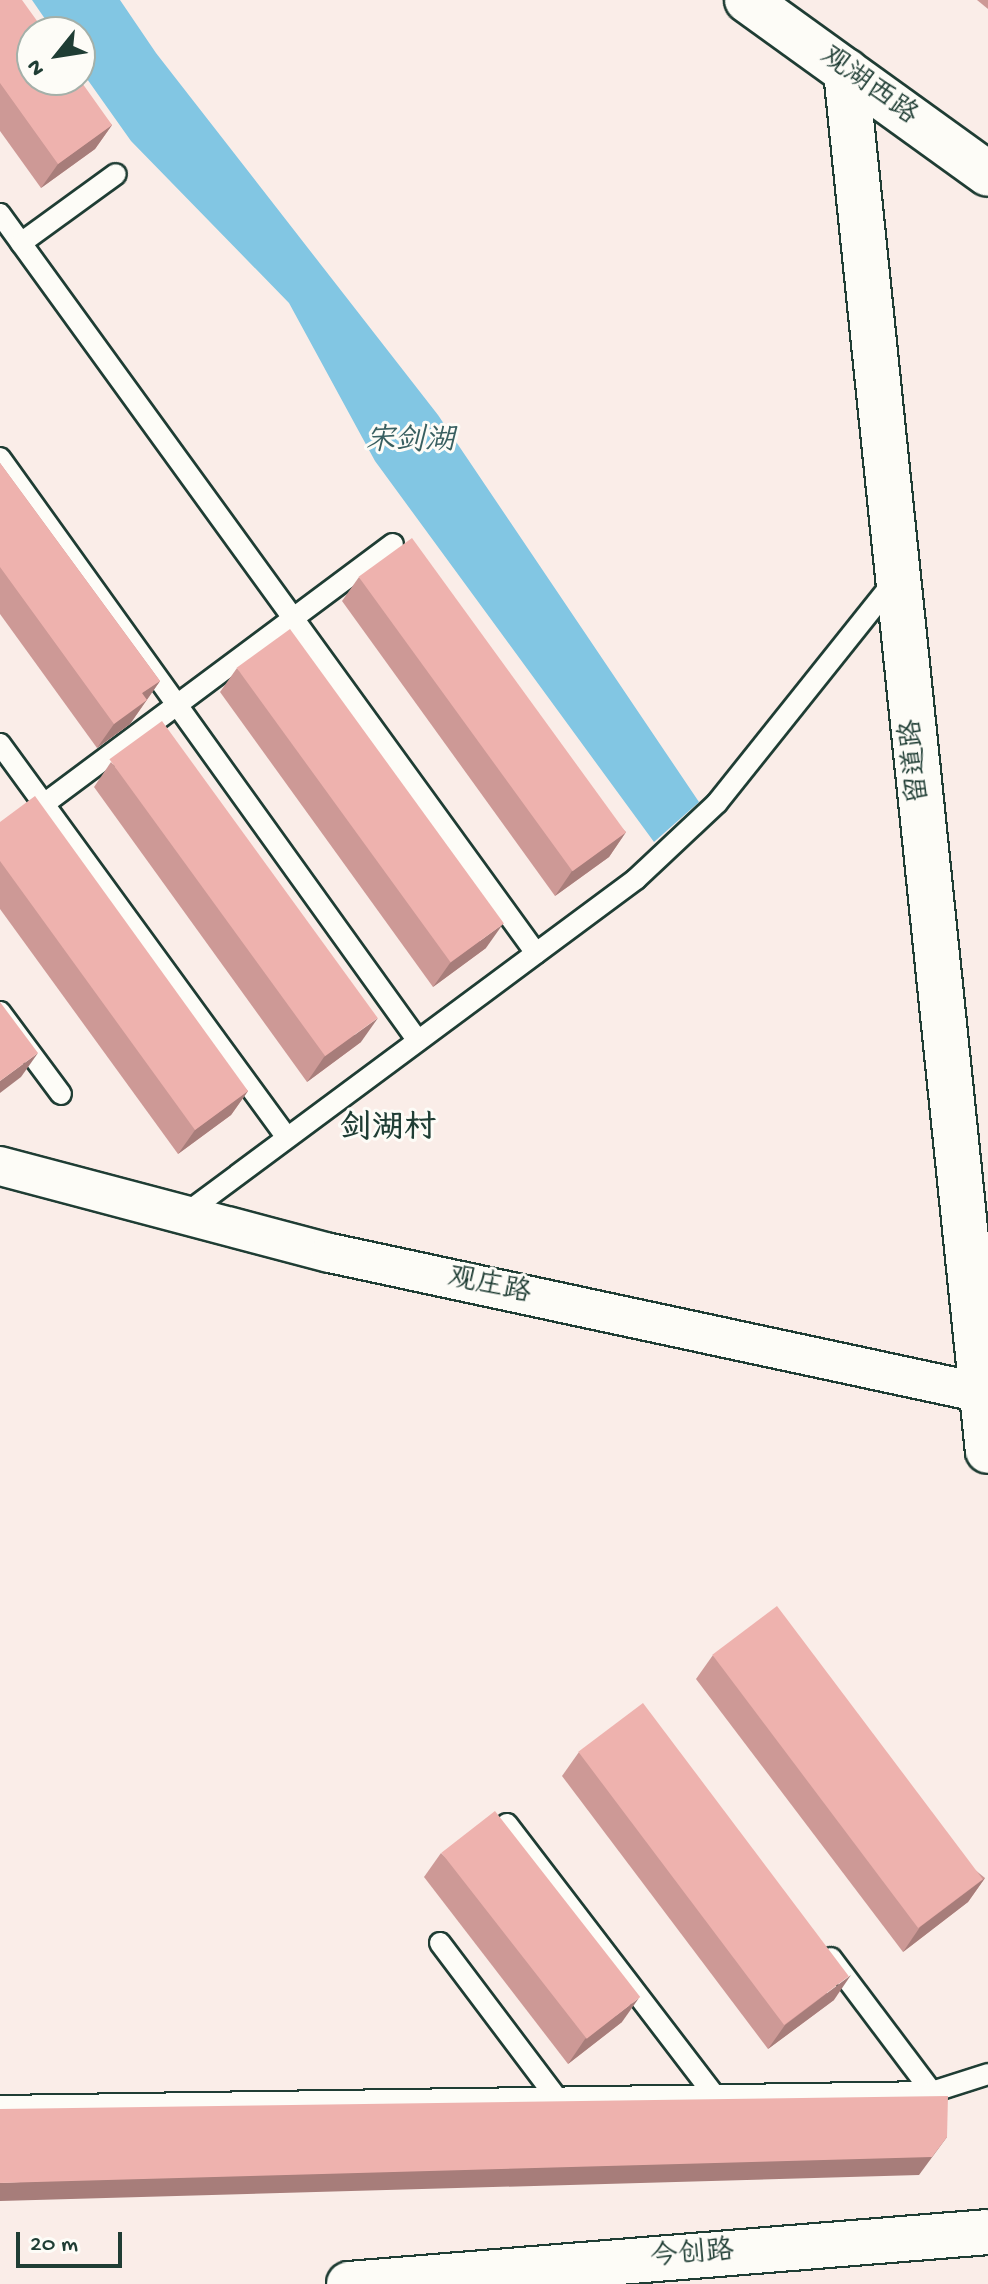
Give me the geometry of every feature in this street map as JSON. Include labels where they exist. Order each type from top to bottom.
[{"type":"street","name":"观湖西路","points":[[747,0],[988,174]]},
{"type":"street","name":"留道路","points":[[846,71],[988,1451]]},
{"type":"street","name":"观庄路","points":[[0,1166],[330,1253],[982,1393]]},
{"type":"street","name":"今创路","points":[[349,2284],[988,2232]]},
{"type":"lane","points":[[21,243],[116,174]]},
{"type":"lane","points":[[0,214],[536,953]]},
{"type":"lane","points":[[0,458],[418,1041]]},
{"type":"lane","points":[[44,804],[393,544]]},
{"type":"lane","points":[[185,1214],[636,879],[717,803],[898,576]]},
{"type":"lane","points":[[0,744],[7,768],[44,804],[287,1138]]},
{"type":"lane","points":[[0,1012],[61,1094]]},
{"type":"lane","points":[[507,1824],[714,2095]]},
{"type":"lane","points":[[440,1943],[556,2097]]},
{"type":"lane","points":[[821,1943],[932,2092]]},
{"type":"lane","points":[[0,2106],[932,2092],[988,2074]]},
{"type":"water","name":"宋剑湖","points":[[32,0],[120,0],[156,53],[438,415],[699,802],[654,842],[375,461],[289,303],[131,141],[96,92],[96,16],[43,16]]},
{"type":"building","points":[[0,0],[22,0],[34,16],[16,16],[16,96],[91,96],[112,125],[58,164],[0,83]]},
{"type":"building","points":[[0,463],[160,681],[142,693],[147,700],[114,724],[0,567]]},
{"type":"building","points":[[412,538],[626,832],[573,871],[359,577]]},
{"type":"building","points":[[290,629],[504,923],[451,962],[237,668]]},
{"type":"building","points":[[162,721],[378,1018],[325,1056],[109,759]]},
{"type":"building","points":[[35,796],[248,1091],[195,1130],[0,861],[0,822]]},
{"type":"building","points":[[0,1002],[38,1053],[0,1081]]},
{"type":"building","points":[[777,1606],[983,1879],[918,1928],[712,1655]]},
{"type":"building","points":[[643,1703],[849,1976],[784,2025],[578,1752]]},
{"type":"building","points":[[495,1811],[640,1997],[587,2039],[441,1853]]},
{"type":"building","points":[[948,2096],[947,2137],[932,2157],[0,2183],[0,2109]]},
{"type":"district","name":"剑湖村","points":[[388,1130]]}]
